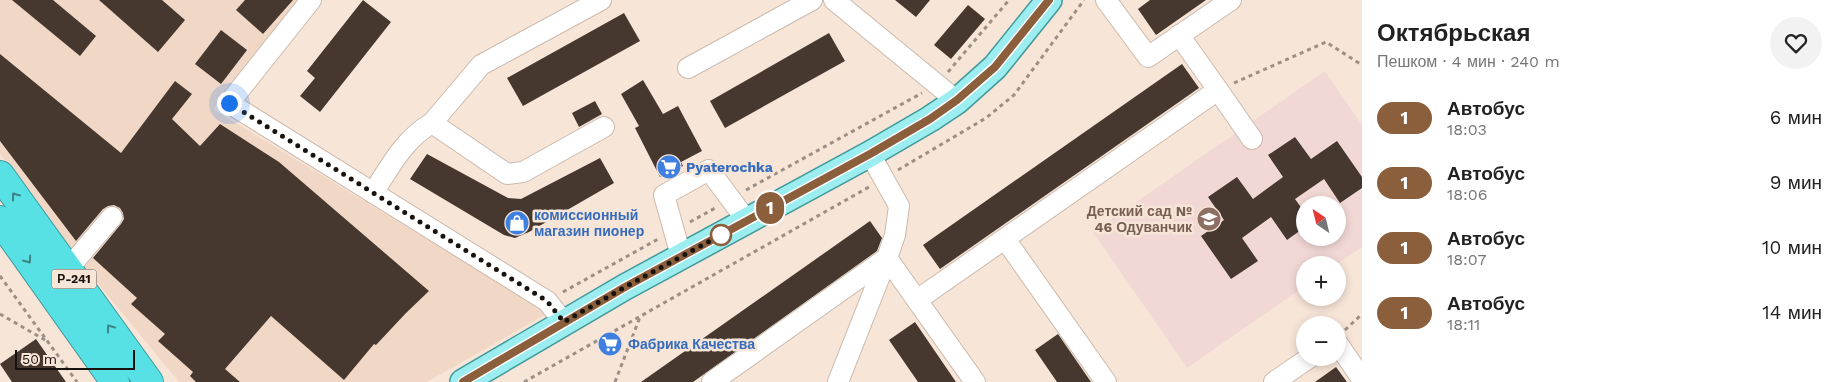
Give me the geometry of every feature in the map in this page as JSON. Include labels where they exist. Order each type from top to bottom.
[{"type":"highway","name":"Р-241","points":[[0,175],[149,382]]},
{"type":"highway","name":"Р-241","points":[[0,220],[115,382]]},
{"type":"main road","points":[[463,382],[681,256],[870,154],[930,119],[957,100],[995,67],[1049,0]]},
{"type":"street","points":[[311,0],[229,103],[547,301],[564,322]]},
{"type":"street","points":[[374,193],[404,145],[424,127],[432,123],[481,65],[601,0]]},
{"type":"street","points":[[688,68],[812,0]]},
{"type":"street","points":[[834,0],[957,100]]},
{"type":"street","points":[[1106,0],[1148,56],[1231,0]]},
{"type":"street","points":[[1179,35],[1252,139]]},
{"type":"street","points":[[917,300],[1218,90]]},
{"type":"street","points":[[432,123],[507,174],[522,172],[604,127]]},
{"type":"street","points":[[838,382],[888,258],[895,235],[899,206],[870,154]]},
{"type":"street","points":[[681,256],[664,195],[709,170],[747,221]]},
{"type":"street","points":[[68,269],[112,217]]},
{"type":"street","points":[[1005,239],[1106,382]]},
{"type":"street","points":[[888,258],[975,382]]},
{"type":"street","points":[[712,382],[888,258]]},
{"type":"street","points":[[1346,348],[1362,379]]},
{"type":"street","points":[[1274,382],[1297,366]]},
{"type":"path","points":[[547,301],[937,85],[1009,0]]},
{"type":"path","points":[[524,382],[986,118],[1014,95],[1084,0]]},
{"type":"path","points":[[1218,90],[1326,42],[1362,65]]},
{"type":"path","points":[[0,276],[76,382]]},
{"type":"path","points":[[0,314],[47,341]]},
{"type":"path","points":[[1346,332],[1362,314]]},
{"type":"path","points":[[615,382],[640,316]]},
{"type":"shaded area","points":[[0,0],[300,0],[213,109],[548,313],[427,382],[179,382],[71,251],[0,154]]},
{"type":"shaded area","name":"Детский сад № 46 Одуванчик","points":[[1325,71],[1362,125],[1362,247],[1346,258],[1346,256],[1296,256],[1296,292],[1187,368],[1093,232]]},
{"type":"building","points":[[12,0],[53,0],[96,36],[80,56]]},
{"type":"building","points":[[99,0],[162,0],[185,20],[158,52]]},
{"type":"building","points":[[245,0],[293,0],[263,34],[236,10]]},
{"type":"building","points":[[363,0],[391,22],[320,112],[300,96],[315,78],[307,71]]},
{"type":"building","points":[[895,0],[930,0],[916,17]]},
{"type":"building","points":[[1150,0],[1206,0],[1156,35],[1138,9]]},
{"type":"building","points":[[968,5],[985,19],[951,59],[934,45]]},
{"type":"building","points":[[624,13],[640,41],[523,106],[507,78]]},
{"type":"building","points":[[221,30],[247,50],[221,84],[195,64]]},
{"type":"building","points":[[829,33],[845,61],[725,128],[710,101]]},
{"type":"building","points":[[0,54],[121,153],[175,81],[192,94],[172,119],[200,146],[220,124],[279,162],[429,291],[376,345],[374,344],[344,380],[271,316],[225,369],[240,382],[196,382],[190,376],[193,372],[158,341],[165,334],[131,304],[137,298],[93,258],[124,219],[120,208],[114,205],[103,209],[76,241],[0,141]]},
{"type":"building","points":[[1182,64],[1199,88],[940,269],[923,245]]},
{"type":"building","points":[[643,80],[663,114],[678,106],[702,151],[681,162],[683,166],[660,177],[635,128],[639,126],[621,94]]},
{"type":"building","points":[[595,101],[602,114],[579,127],[572,113]]},
{"type":"building","points":[[1295,137],[1311,159],[1337,141],[1362,177],[1362,188],[1346,199],[1346,196],[1335,196],[1324,179],[1299,196],[1296,196],[1296,234],[1287,240],[1271,217],[1242,238],[1258,261],[1231,279],[1201,236],[1224,220],[1208,197],[1237,177],[1253,199],[1283,177],[1268,155]]},
{"type":"building","points":[[427,154],[508,198],[521,199],[600,158],[614,183],[529,232],[515,238],[504,235],[410,179]]},
{"type":"building","points":[[870,221],[882,238],[877,251],[693,382],[641,382]]},
{"type":"building","points":[[915,322],[956,382],[918,382],[889,340]]},
{"type":"building","name":"Фабрика Качества","points":[[615,333],[622,346],[605,355],[598,343]]},
{"type":"building","points":[[1058,334],[1091,382],[1057,382],[1035,350]]},
{"type":"building","points":[[36,339],[66,382],[12,382],[0,364]]},
{"type":"building","points":[[1336,367],[1347,382],[1315,382]]},
{"type":"bus line","name":"1","points":[[463,382],[625,287],[870,154],[930,119],[957,100],[995,67],[1049,0]]},
{"type":"place","name":"Pyaterochka","points":[[669,167]]},
{"type":"place","name":"Детский сад № 46 Одуванчик","points":[[1209,219]]},
{"type":"place","name":"комиссионный магазин пионер","points":[[517,223]]},
{"type":"place","name":"Фабрика Качества","points":[[610,344]]},
{"type":"route","points":[[229,103],[547,301],[564,322],[721,235]]}]
